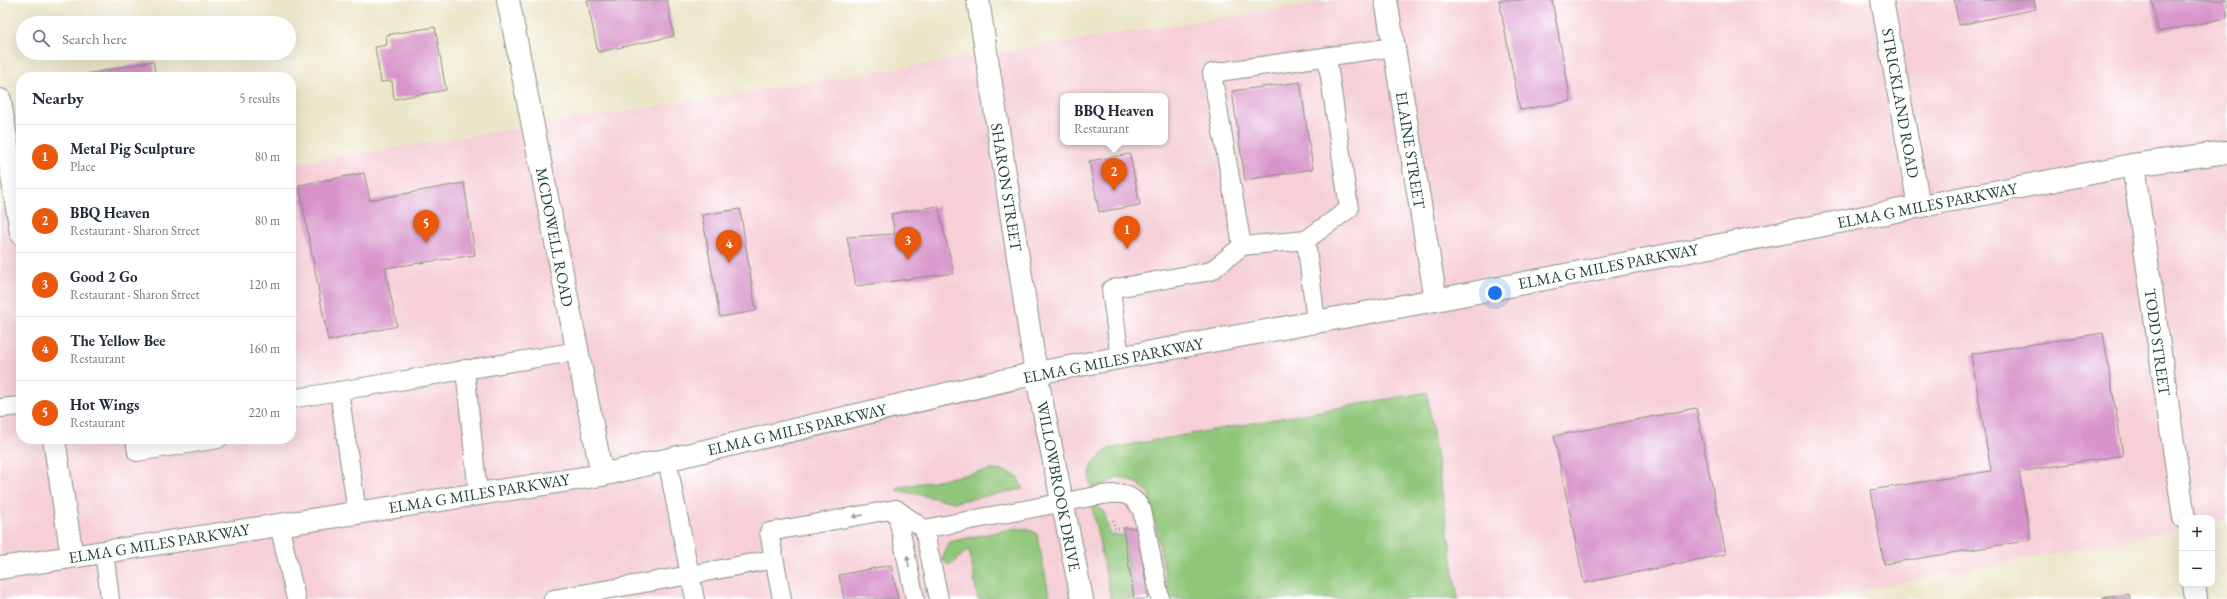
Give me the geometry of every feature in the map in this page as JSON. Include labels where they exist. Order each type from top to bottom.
[{"type":"main road","name":"MCDOWELL ROAD","points":[[508,0],[602,474]]},
{"type":"main road","name":"SHARON STREET","points":[[978,0],[1036,373]]},
{"type":"main road","name":"ELAINE STREET","points":[[1386,0],[1436,300]]},
{"type":"main road","name":"STRICKLAND ROAD","points":[[1882,0],[1919,206]]},
{"type":"main road","points":[[0,100],[4,156],[16,210]]},
{"type":"main road","name":"ELMA G MILES PARKWAY","points":[[0,568],[602,474],[1036,373],[1436,300],[2132,165],[2227,152]]},
{"type":"main road","name":"TODD STREET","points":[[2132,165],[2184,515]]},
{"type":"main road","name":"WILLOWBROOK DRIVE","points":[[1036,373],[1082,599]]},
{"type":"main road","points":[[55,444],[72,556]]},
{"type":"main road","points":[[2194,587],[2196,599]]},
{"type":"lane","points":[[1242,246],[1212,73],[1394,47]]},
{"type":"lane","points":[[1120,358],[1111,289],[1211,271],[1242,246],[1306,240],[1349,209],[1327,57]]},
{"type":"lane","points":[[1306,240],[1316,322]]},
{"type":"lane","points":[[296,398],[578,351]]},
{"type":"lane","points":[[465,370],[478,494]]},
{"type":"lane","points":[[339,391],[356,512]]},
{"type":"lane","points":[[0,408],[16,406]]},
{"type":"lane","points":[[136,444],[137,452],[187,444]]},
{"type":"lane","points":[[667,460],[695,599]]},
{"type":"lane","points":[[924,529],[1062,502],[1121,493],[1128,495],[1138,502],[1142,510],[1160,599]]},
{"type":"lane","points":[[896,509],[915,599]]},
{"type":"lane","points":[[782,599],[770,532],[896,509],[924,529],[939,599]]},
{"type":"lane","points":[[279,524],[296,599]]},
{"type":"lane","points":[[104,551],[110,599]]},
{"type":"lane","points":[[553,599],[774,559]]},
{"type":"shaded area","points":[[1333,0],[2227,0],[2227,521],[2215,523],[2215,515],[2179,515],[2179,530],[1815,599],[0,599],[0,209],[16,207],[16,444],[296,444],[296,163]]},
{"type":"green space","points":[[1427,392],[1458,599],[1170,599],[1149,494],[1137,483],[1119,477],[1101,486],[1091,488],[1090,474],[1093,464],[1096,459],[1112,448]]},
{"type":"green space","points":[[992,470],[1004,471],[1017,476],[1023,489],[954,502],[896,490],[900,487]]},
{"type":"green space","points":[[1097,506],[1104,511],[1110,535],[1124,535],[1134,599],[1111,599],[1092,507]]},
{"type":"green space","points":[[1015,528],[1029,529],[1037,534],[1050,599],[978,599],[969,549],[950,566],[942,560],[949,542]]},
{"type":"building","points":[[587,0],[667,0],[674,36],[598,52]]},
{"type":"building","points":[[1499,0],[1552,0],[1571,101],[1520,110]]},
{"type":"building","points":[[1954,0],[2034,0],[2036,9],[1959,25]]},
{"type":"building","points":[[2152,0],[2227,0],[2227,18],[2158,32]]},
{"type":"building","points":[[435,27],[446,90],[394,99],[392,81],[381,82],[375,47],[387,45],[386,35]]},
{"type":"building","points":[[153,61],[155,72],[97,72]]},
{"type":"building","points":[[1300,82],[1313,169],[1245,180],[1232,91]]},
{"type":"building","points":[[1130,154],[1140,205],[1099,212],[1089,161]]},
{"type":"building","points":[[364,173],[370,200],[464,183],[475,255],[385,268],[397,326],[328,341],[299,185]]},
{"type":"building","points":[[938,206],[954,273],[856,286],[847,237],[895,234],[891,214]]},
{"type":"building","points":[[740,209],[756,311],[720,317],[702,215]]},
{"type":"building","points":[[2103,333],[2123,455],[2019,472],[2031,540],[1884,564],[1871,490],[1991,471],[1971,354]]},
{"type":"building","points":[[1696,408],[1726,554],[1584,583],[1554,436]]},
{"type":"building","points":[[1123,528],[1138,528],[1148,599],[1134,599]]},
{"type":"building","points":[[891,565],[898,599],[844,599],[839,575]]},
{"type":"building","points":[[2129,594],[2130,599],[2103,599],[2103,598]]},
{"type":"place","name":"BBQ Heaven","points":[[1114,191]]},
{"type":"place","name":"Hot Wings","points":[[426,243]]},
{"type":"place","name":"Metal Pig Sculpture","points":[[1127,249]]},
{"type":"place","name":"Good 2 Go","points":[[908,260]]},
{"type":"place","name":"The Yellow Bee","points":[[729,263]]}]
